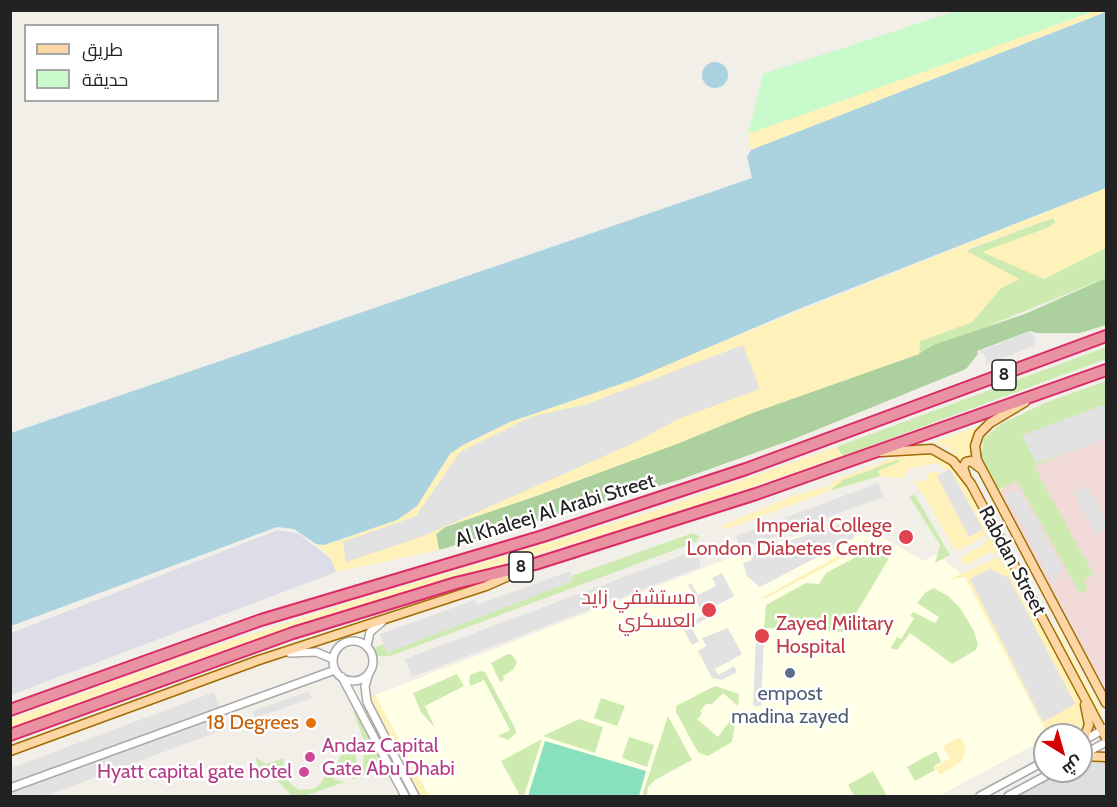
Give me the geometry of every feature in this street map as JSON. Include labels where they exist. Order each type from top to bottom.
[{"type":"highway","name":"Al Khaleej Al Arabi Street","points":[[10,710],[261,620],[543,536],[746,469],[1107,336]]},
{"type":"highway","name":"Al Khaleej Al Arabi Street","points":[[10,735],[293,633],[456,583],[535,564],[756,494],[1107,370]]},
{"type":"main road","name":"Rabdan Street","points":[[1030,399],[990,423],[980,434],[975,453],[980,468],[1106,700]]},
{"type":"main road","name":"Rabdan Street","points":[[872,453],[924,449],[938,451],[949,456],[971,484],[1106,734]]},
{"type":"main road","points":[[971,484],[963,471],[964,463],[971,461],[980,468]]},
{"type":"main road","points":[[10,751],[258,660],[486,586],[535,564]]},
{"type":"main road","points":[[1084,696],[1089,723]]},
{"type":"street","points":[[372,714],[365,697],[373,662],[367,646],[373,628],[401,613]]},
{"type":"street","points":[[367,646],[349,641],[338,648],[333,659],[335,670],[342,677],[405,796]]},
{"type":"street","points":[[258,660],[309,651],[333,659]]},
{"type":"street","points":[[10,788],[335,670]]},
{"type":"street","points":[[342,677],[355,681],[369,673]]},
{"type":"street","points":[[353,697],[354,693],[360,694],[415,796]]},
{"type":"street","points":[[1093,745],[1106,734]]},
{"type":"street","points":[[980,796],[1033,767]]},
{"type":"street","points":[[1008,796],[1033,783]]},
{"type":"shaded area","points":[[1029,332],[1036,338],[1034,346],[985,365],[986,356],[980,351]]},
{"type":"shaded area","points":[[743,345],[760,389],[678,419],[636,442],[421,537],[346,562],[343,542],[416,516],[460,452],[530,417],[587,404]]},
{"type":"shaded area","points":[[1106,401],[1106,688],[1077,640],[997,491],[1003,489],[1008,473]]},
{"type":"shaded area","points":[[1106,404],[1106,439],[1036,463],[1022,435]]},
{"type":"shaded area","points":[[950,469],[983,529],[969,537],[937,476]]},
{"type":"shaded area","points":[[878,483],[883,497],[741,549],[736,536]]},
{"type":"shaded area","points":[[1087,485],[1106,521],[1106,529],[1096,535],[1073,493]]},
{"type":"shaded area","points":[[1021,492],[1063,570],[1054,585],[1005,493]]},
{"type":"shaded area","name":"Zayed Military Hospital","points":[[850,519],[924,561],[937,554],[965,577],[1042,723],[1033,723],[1033,745],[939,796],[429,796],[375,695],[735,556]]},
{"type":"shaded area","points":[[854,519],[854,538],[760,587],[747,576],[743,563],[752,560],[750,554]]},
{"type":"shaded area","points":[[278,530],[299,534],[331,559],[336,572],[11,695],[11,633]]},
{"type":"shaded area","points":[[696,550],[701,567],[412,677],[405,659]]},
{"type":"shaded area","points":[[990,569],[1009,578],[1075,704],[1043,722],[970,579]]},
{"type":"shaded area","points":[[570,571],[573,581],[387,653],[380,634],[475,600],[477,605]]},
{"type":"shaded area","points":[[722,573],[734,596],[712,608],[715,614],[691,627],[699,641],[692,645],[682,627],[704,615],[688,585],[691,583],[698,595],[716,586],[712,578]]},
{"type":"shaded area","points":[[728,628],[742,654],[715,669],[718,675],[734,666],[737,672],[722,680],[712,678],[698,651],[706,646],[702,638]]},
{"type":"shaded area","points":[[756,638],[764,639],[761,706],[753,706]]},
{"type":"shaded area","points":[[309,691],[312,698],[255,718],[253,711]]},
{"type":"shaded area","points":[[214,692],[228,728],[45,796],[11,796],[11,768]]},
{"type":"shaded area","points":[[1093,759],[1106,760],[1106,796],[1014,796],[1038,783],[1093,783]]},
{"type":"green space","points":[[959,10],[1095,11],[748,134],[763,74]]},
{"type":"green space","points":[[1053,218],[1056,222],[1047,228],[983,252],[1106,248],[1106,278],[919,354],[920,341],[972,322],[1001,288],[1018,280],[965,251]]},
{"type":"green space","points":[[1106,278],[1106,325],[1080,333],[1030,331],[977,351],[978,354],[966,369],[794,439],[679,480],[439,550],[436,534],[445,527],[536,496],[679,443],[752,413],[919,354],[933,345],[1025,314]]},
{"type":"green space","points":[[1106,347],[1106,359],[843,456],[836,447]]},
{"type":"green space","points":[[1106,381],[1106,438],[1034,466],[1094,575],[1084,580],[1088,590],[1080,594],[1017,481],[998,490],[981,456],[984,438],[1001,424],[1047,402]]},
{"type":"green space","points":[[899,459],[900,462],[879,472],[880,476],[829,491],[843,480]]},
{"type":"green space","points":[[915,495],[950,555],[935,563],[940,545],[909,496]]},
{"type":"green space","points":[[693,533],[699,536],[696,542],[390,656],[377,656],[373,652],[374,648],[456,617]]},
{"type":"green space","points":[[873,548],[882,548],[886,551],[888,560],[845,632],[764,628],[766,605],[806,583],[819,584],[826,573]]},
{"type":"green space","points":[[934,588],[948,596],[960,608],[974,631],[978,645],[976,650],[952,664],[910,633],[897,650],[891,648],[897,637],[901,639],[914,618],[910,616],[913,612],[935,623],[939,617],[917,603],[926,592]]},
{"type":"green space","points":[[508,654],[512,655],[517,662],[513,670],[503,676],[504,680],[500,682],[491,663]]},
{"type":"green space","points":[[480,671],[485,672],[515,728],[516,733],[508,740],[498,736],[510,730],[484,680],[471,686],[469,682],[470,675]]},
{"type":"green space","points":[[457,674],[464,686],[425,706],[435,728],[421,712],[413,693]]},
{"type":"green space","points":[[715,686],[739,694],[738,706],[723,693],[712,704],[706,704],[700,711],[702,714],[697,719],[718,737],[737,711],[732,742],[708,756],[699,753],[695,747],[676,712],[676,706]]},
{"type":"green space","points":[[601,698],[625,706],[617,726],[594,718]]},
{"type":"green space","points":[[356,710],[380,757],[369,774],[351,780],[363,765],[364,753],[368,751],[353,711]]},
{"type":"green space","points":[[668,716],[692,760],[655,780],[648,787],[647,796],[642,796]]},
{"type":"green space","points":[[579,719],[603,727],[595,753],[543,736]]},
{"type":"green space","points":[[629,737],[654,745],[647,767],[622,758]]},
{"type":"green space","points":[[542,739],[524,796],[520,796],[501,761]]},
{"type":"green space","points":[[545,741],[646,771],[639,796],[528,796]]},
{"type":"green space","points":[[343,751],[356,754],[357,763],[353,772],[344,777],[338,775],[335,766]]},
{"type":"green space","points":[[936,751],[941,762],[934,766],[935,770],[915,781],[907,767]]},
{"type":"green space","points":[[255,757],[266,764],[284,758],[285,779],[299,790],[313,789],[319,785],[330,769],[334,779],[345,782],[304,796],[292,796],[276,779],[270,777],[262,779]]},
{"type":"green space","points":[[873,771],[887,796],[854,796],[848,785]]},
{"type":"sand","points":[[1072,11],[1106,12],[751,150],[747,128]]},
{"type":"sand","points":[[1106,188],[1106,248],[1044,279],[982,252],[1047,228],[1056,223],[1053,218],[965,250],[1019,279],[1001,288],[972,322],[920,341],[919,354],[752,413],[679,443],[536,496],[445,527],[436,534],[439,550],[336,572],[331,559],[316,544],[335,542],[397,520],[417,506],[450,454],[463,445],[510,422],[587,396]]},
{"type":"sand","points":[[986,423],[971,439],[971,458],[962,464],[949,448],[934,442]]},
{"type":"sand","points":[[836,447],[843,456],[657,519],[359,607],[186,663],[11,728],[11,719],[184,656],[357,600],[654,511]]},
{"type":"sand","points":[[918,449],[944,456],[962,479],[986,523],[987,531],[984,537],[959,550],[954,549],[923,494],[913,482],[915,478],[917,483],[928,479],[927,474],[931,472],[939,472],[941,474],[937,476],[970,536],[982,528],[949,469],[946,471],[941,465],[935,463],[908,469],[903,479],[880,476],[879,470],[899,462],[898,459],[843,480],[829,491],[727,529],[722,527],[793,496],[829,486],[837,479]]},
{"type":"sand","points":[[992,533],[1003,553],[988,553],[966,565],[962,563],[961,557],[983,545]]},
{"type":"sand","points":[[867,540],[871,542],[765,599],[762,598]]},
{"type":"sand","points":[[998,557],[1008,563],[1090,712],[1093,723],[1042,723],[965,577],[948,580]]},
{"type":"sand","points":[[1056,626],[1103,713],[1100,715],[1054,631]]},
{"type":"sand","points":[[375,695],[429,796],[418,796],[369,697]]},
{"type":"sand","points":[[960,737],[966,747],[962,761],[940,775],[935,767],[950,758],[943,746]]},
{"type":"water","points":[[1106,12],[1106,188],[796,310],[632,380],[510,422],[463,445],[450,454],[417,506],[397,520],[324,545],[316,544],[294,529],[277,527],[11,626],[11,433],[752,178],[747,157],[751,150]]},
{"type":"water","points":[[715,62],[724,66],[728,75],[724,84],[715,88],[706,84],[702,75],[706,66]]},
{"type":"place","name":"Imperial College London Diabetes Centre","points":[[906,537]]},
{"type":"place","name":"مستشفي زايد العسكري","points":[[709,610]]},
{"type":"place","name":"Zayed Military Hospital","points":[[762,636]]},
{"type":"place","name":"empost madina zayed","points":[[790,673]]},
{"type":"place","name":"18 Degrees","points":[[311,723]]},
{"type":"place","name":"Andaz Capital Gate Abu Dhabi","points":[[310,757]]},
{"type":"place","name":"Hyatt capital gate hotel","points":[[304,772]]}]
